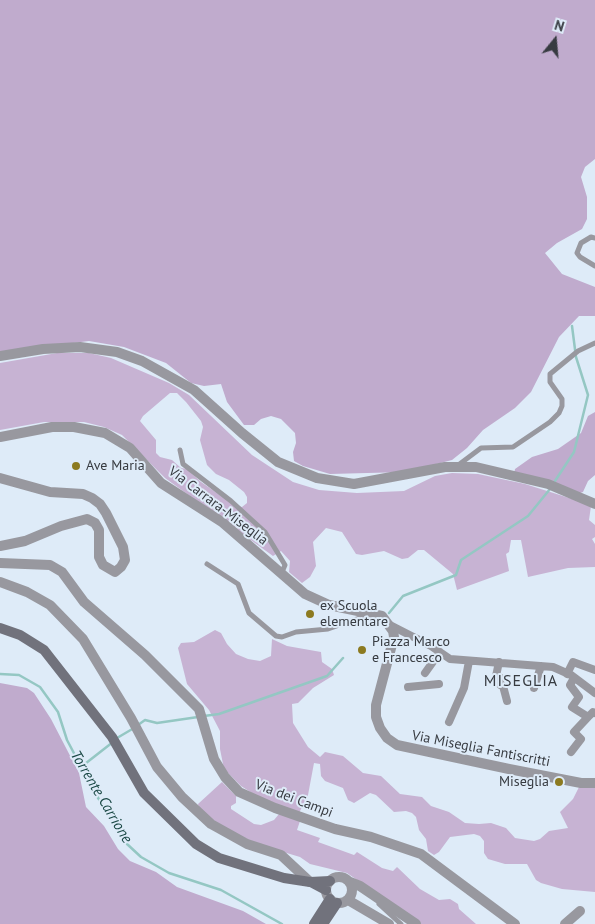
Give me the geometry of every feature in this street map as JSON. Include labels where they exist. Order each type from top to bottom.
[{"type":"main road","points":[[0,628],[20,635],[44,650],[112,737],[144,793],[196,844],[219,858],[284,878],[310,882],[331,893]]},
{"type":"main road","points":[[314,924],[331,893]]},
{"type":"main road","points":[[323,924],[331,893]]},
{"type":"street","points":[[0,356],[43,349],[80,347],[105,349],[135,358],[163,371],[194,390],[278,462],[317,478],[354,484],[445,467],[476,467],[515,478],[548,484],[595,504]]},
{"type":"street","name":"Via Carrara-Miseglia","points":[[0,437],[52,427],[74,427],[110,436],[130,448],[161,483],[222,522],[282,572],[305,594],[328,605],[382,616],[392,628]]},
{"type":"street","points":[[0,478],[50,492],[83,494],[92,498],[100,504],[106,514],[123,548],[125,560],[115,572],[102,565],[99,558],[99,530],[95,523],[87,519],[61,526],[25,541],[0,546]]},
{"type":"street","name":"Via dei Campi","points":[[0,563],[50,565],[62,572],[84,602],[145,656],[199,709],[214,759],[225,777],[239,792],[275,808],[326,826],[372,837],[421,854],[514,924]]},
{"type":"street","points":[[0,582],[27,592],[50,605],[83,639],[131,718],[157,767],[182,797],[205,819],[224,832],[247,844],[281,855],[310,882]]},
{"type":"street","points":[[392,628],[450,658],[543,666],[571,676],[595,693]]},
{"type":"street","name":"Via Miseglia Fantiscritti","points":[[392,628],[393,648],[376,705],[376,717],[380,728],[387,738],[397,745],[408,749],[551,777],[595,783]]},
{"type":"street","points":[[426,673],[440,652]]},
{"type":"street","points":[[449,722],[464,688],[469,661]]},
{"type":"street","points":[[499,662],[496,676],[501,678],[500,685],[503,686],[507,701]]},
{"type":"street","points":[[571,752],[581,740],[574,732],[591,715],[572,707],[579,697],[570,685],[573,662],[595,670]]},
{"type":"street","points":[[534,688],[543,666]]},
{"type":"street","points":[[408,687],[439,684]]},
{"type":"street","points":[[389,924],[348,900],[331,893],[340,876],[360,886],[416,924]]},
{"type":"street","points":[[348,900],[353,889],[350,882]]},
{"type":"street","points":[[565,924],[580,912]]},
{"type":"lane","points":[[595,238],[591,237],[581,243],[576,253],[595,266]]},
{"type":"lane","points":[[455,467],[481,448],[513,447],[550,422],[559,413],[562,400],[550,382],[550,374],[578,351],[595,343]]},
{"type":"lane","name":"Via Carrara-Miseglia","points":[[180,450],[183,464],[231,501],[265,532],[285,565],[282,572]]},
{"type":"lane","points":[[207,564],[238,584],[249,613],[276,636],[282,637],[296,632],[328,629],[372,614]]},
{"type":"lane","points":[[360,886],[401,924]]},
{"type":"lane","points":[[360,886],[408,924]]},
{"type":"shaded area","points":[[0,0],[595,0],[595,159],[585,167],[581,177],[587,197],[587,219],[582,229],[557,243],[545,253],[562,274],[595,287],[595,316],[579,316],[559,337],[531,392],[515,408],[483,430],[467,448],[452,460],[405,472],[330,474],[303,466],[294,461],[295,433],[281,419],[271,416],[261,419],[254,425],[244,425],[227,402],[221,384],[204,386],[191,383],[166,363],[124,347],[89,341],[0,352]]},
{"type":"shaded area","points":[[57,353],[89,353],[111,358],[169,383],[189,395],[252,455],[293,482],[319,490],[357,493],[404,491],[435,476],[452,473],[478,474],[525,484],[585,503],[591,506],[589,520],[595,525],[595,537],[592,539],[595,544],[595,567],[568,568],[528,577],[521,540],[511,540],[509,552],[506,554],[509,571],[457,590],[453,574],[424,550],[418,550],[408,558],[402,559],[384,551],[362,555],[356,554],[342,532],[326,528],[313,542],[316,566],[310,577],[302,583],[289,572],[290,561],[281,551],[273,556],[165,478],[122,435],[104,427],[84,422],[44,422],[0,430],[0,363]],"holes":[[[170,393],[177,393],[201,421],[203,427],[200,440],[207,465],[216,474],[229,480],[244,492],[247,497],[247,503],[242,507],[236,506],[201,482],[187,469],[181,468],[172,460],[160,457],[156,453],[156,440],[140,421],[143,416]]]},
{"type":"shaded area","points":[[595,412],[595,475],[588,481],[583,492],[580,493],[514,474],[515,469],[532,457],[558,449],[581,433],[588,416]]},
{"type":"shaded area","points":[[215,630],[221,633],[227,644],[236,654],[248,659],[260,661],[271,656],[272,639],[287,646],[321,652],[322,662],[332,669],[334,675],[313,688],[298,703],[292,704],[293,723],[308,747],[320,757],[325,752],[343,756],[363,773],[381,776],[400,794],[422,797],[431,806],[449,812],[465,823],[491,823],[506,828],[515,838],[534,841],[540,839],[549,831],[568,828],[560,812],[573,799],[580,785],[595,786],[595,892],[562,889],[541,883],[536,880],[527,864],[505,864],[488,859],[484,853],[484,841],[480,836],[474,834],[450,837],[439,852],[434,855],[428,851],[426,839],[419,830],[416,817],[412,813],[406,811],[394,812],[376,795],[370,793],[354,803],[348,800],[343,788],[325,781],[321,776],[320,764],[314,763],[308,795],[299,813],[255,795],[241,786],[224,769],[220,749],[220,731],[209,710],[187,684],[178,648],[181,643],[194,642]]},
{"type":"shaded area","points":[[0,683],[27,688],[34,693],[51,719],[79,773],[86,807],[104,826],[118,849],[130,861],[156,872],[177,887],[243,911],[266,924],[0,924]]},
{"type":"shaded area","points":[[222,782],[236,796],[236,803],[231,806],[231,809],[254,824],[261,825],[274,820],[279,814],[300,821],[297,830],[320,838],[318,842],[354,855],[357,852],[382,868],[393,871],[397,867],[420,889],[439,900],[450,899],[458,904],[459,909],[476,924],[421,924],[347,873],[310,864],[300,857],[260,845],[218,825],[200,811],[198,804]]},
{"type":"waterway","points":[[553,484],[574,452],[588,395],[576,357],[572,326]]},
{"type":"waterway","points":[[389,613],[403,596],[456,575],[461,560],[528,516],[550,489]]},
{"type":"waterway","points":[[204,716],[219,714],[327,676],[343,658]]},
{"type":"waterway","name":"Torrente Carrione","points":[[0,674],[19,675],[40,687],[58,712],[67,740],[95,793],[127,844],[141,857],[169,873],[221,890],[282,924]]},
{"type":"waterway","points":[[138,725],[145,720],[157,723],[198,717]]},
{"type":"waterway","points":[[117,738],[134,728]]},
{"type":"waterway","points":[[81,767],[113,742]]},
{"type":"place","name":"Ave Maria","points":[[76,466]]},
{"type":"place","name":"ex Scuola elementare","points":[[310,614]]},
{"type":"place","name":"Piazza Marco e Francesco","points":[[362,650]]},
{"type":"place","name":"Miseglia","points":[[559,782]]},
{"type":"district","name":"MISEGLIA","points":[[521,681]]}]
